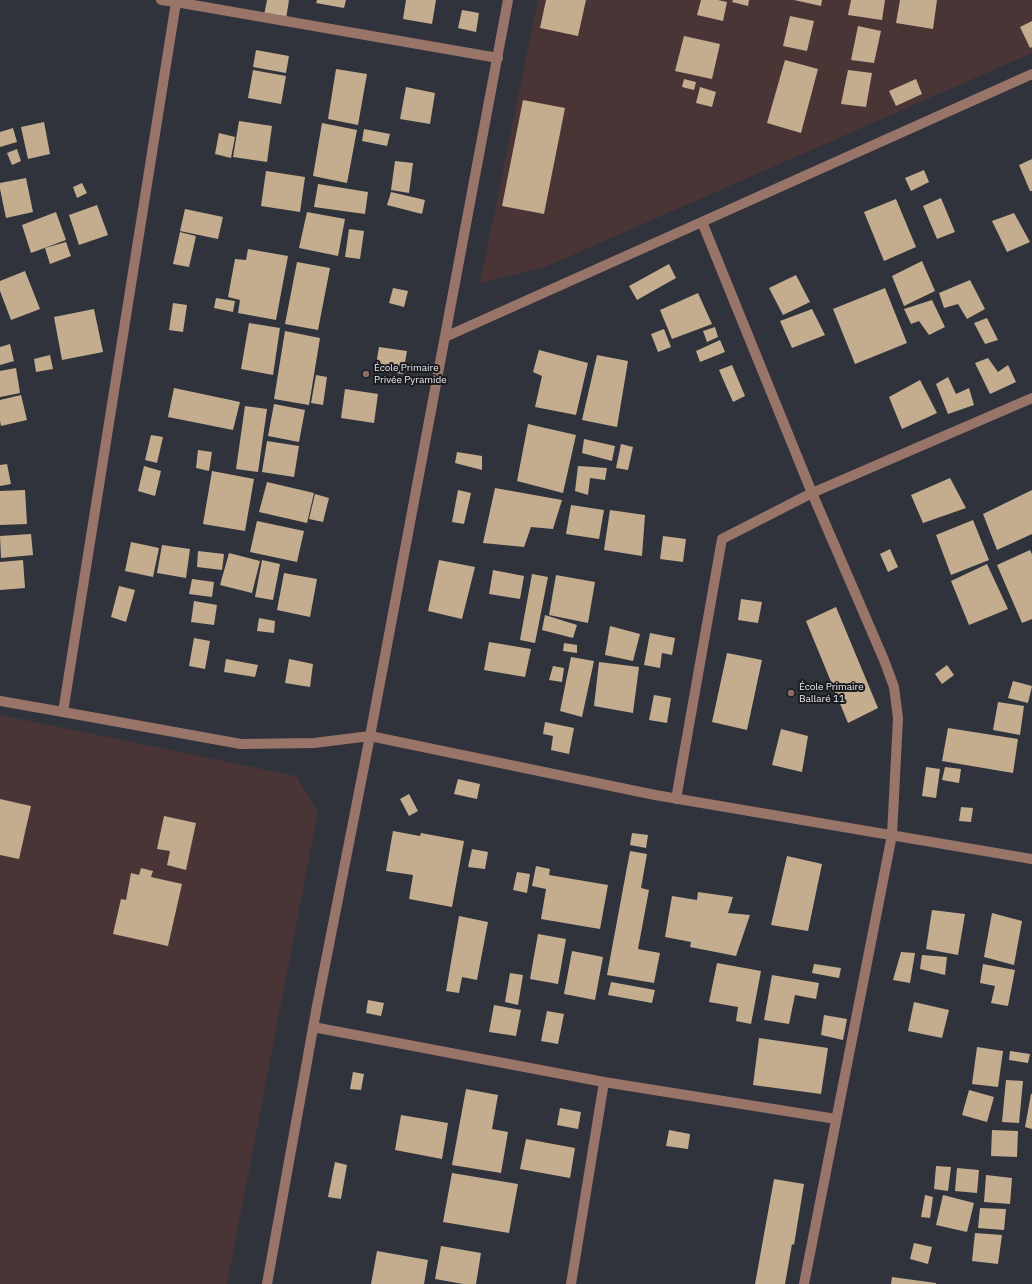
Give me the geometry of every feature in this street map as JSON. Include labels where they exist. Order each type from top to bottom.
[{"type":"street","points":[[161,0],[498,58]]},
{"type":"street","points":[[267,1284],[313,1027],[370,736],[508,0]]},
{"type":"street","points":[[63,712],[176,2]]},
{"type":"street","points":[[445,337],[1032,74]]},
{"type":"street","points":[[702,222],[812,493],[884,660],[894,687],[898,718],[892,835],[804,1284]]},
{"type":"street","points":[[676,799],[722,539],[812,493],[1032,398]]},
{"type":"street","points":[[0,701],[241,744],[314,743],[370,736],[676,799],[1032,859]]},
{"type":"street","points":[[313,1027],[604,1082],[836,1119]]},
{"type":"street","points":[[570,1284],[604,1082]]},
{"type":"shaded area","points":[[538,0],[1032,0],[1032,53],[545,267],[480,283]]},
{"type":"shaded area","points":[[0,715],[296,776],[318,812],[227,1284],[0,1284]]},
{"type":"building","points":[[267,0],[289,0],[286,19],[264,15]]},
{"type":"building","points":[[317,0],[346,0],[344,8],[316,3]]},
{"type":"building","points":[[406,0],[436,0],[432,24],[403,19]]},
{"type":"building","points":[[546,0],[586,0],[578,36],[540,28]]},
{"type":"building","points":[[701,0],[718,0],[727,2],[723,21],[697,15]]},
{"type":"building","points":[[733,0],[749,0],[748,6],[732,2]]},
{"type":"building","points":[[794,0],[822,0],[821,6]]},
{"type":"building","points":[[851,0],[885,0],[882,20],[848,15]]},
{"type":"building","points":[[900,0],[937,0],[933,29],[896,23]]},
{"type":"building","points":[[462,10],[479,13],[476,32],[458,28]]},
{"type":"building","points":[[790,16],[814,21],[807,51],[783,46]]},
{"type":"building","points":[[1032,21],[1032,47],[1030,48],[1020,27]]},
{"type":"building","points":[[858,26],[881,31],[874,63],[851,60]]},
{"type":"building","points":[[684,36],[720,44],[712,79],[675,71]]},
{"type":"building","points":[[256,50],[289,56],[286,73],[253,67]]},
{"type":"building","points":[[785,60],[818,69],[801,133],[767,123]]},
{"type":"building","points":[[336,69],[367,74],[358,125],[328,119]]},
{"type":"building","points":[[253,70],[286,76],[281,104],[248,98]]},
{"type":"building","points":[[848,70],[872,73],[866,107],[841,104]]},
{"type":"building","points":[[684,79],[696,82],[694,90],[682,87]]},
{"type":"building","points":[[916,79],[922,94],[896,106],[889,91]]},
{"type":"building","points":[[406,87],[435,93],[430,124],[400,119]]},
{"type":"building","points":[[700,87],[716,92],[712,107],[696,103]]},
{"type":"building","points":[[523,100],[565,108],[544,214],[502,206]]},
{"type":"building","points":[[239,121],[272,126],[267,162],[233,157]]},
{"type":"building","points":[[44,122],[50,154],[28,159],[21,127]]},
{"type":"building","points":[[322,123],[357,130],[347,183],[313,176]]},
{"type":"building","points":[[13,128],[17,142],[0,147],[0,132]]},
{"type":"building","points":[[364,129],[390,134],[387,146],[362,141]]},
{"type":"building","points":[[219,133],[235,137],[231,158],[215,154]]},
{"type":"building","points":[[17,149],[21,161],[12,165],[7,153]]},
{"type":"building","points":[[1032,159],[1032,191],[1030,191],[1019,165]]},
{"type":"building","points":[[395,161],[413,163],[409,193],[391,190]]},
{"type":"building","points":[[924,170],[929,182],[911,191],[905,178]]},
{"type":"building","points":[[266,171],[305,177],[300,212],[261,206]]},
{"type":"building","points":[[26,178],[33,212],[6,218],[0,183]]},
{"type":"building","points":[[82,183],[87,193],[77,198],[73,187]]},
{"type":"building","points":[[318,184],[368,192],[365,214],[314,207]]},
{"type":"building","points":[[391,192],[425,200],[422,214],[387,205]]},
{"type":"building","points":[[941,198],[955,232],[937,239],[923,206]]},
{"type":"building","points":[[896,199],[916,247],[884,261],[864,212]]},
{"type":"building","points":[[97,205],[108,235],[79,245],[69,215]]},
{"type":"building","points":[[185,209],[223,217],[218,239],[180,231]]},
{"type":"building","points":[[56,212],[66,240],[31,253],[22,225]]},
{"type":"building","points":[[307,212],[345,219],[338,256],[299,248]]},
{"type":"building","points":[[1014,213],[1030,242],[1007,252],[992,221]]},
{"type":"building","points":[[349,229],[364,231],[360,259],[345,257]]},
{"type":"building","points":[[180,232],[196,236],[189,267],[173,264]]},
{"type":"building","points":[[66,242],[71,256],[50,264],[45,248]]},
{"type":"building","points":[[248,249],[288,256],[276,320],[238,313],[240,300],[228,297],[235,259],[246,260]]},
{"type":"building","points":[[922,261],[935,291],[904,306],[892,276]]},
{"type":"building","points":[[297,262],[330,268],[318,330],[285,324]]},
{"type":"building","points":[[669,264],[676,278],[637,300],[629,286]]},
{"type":"building","points":[[25,271],[40,309],[11,320],[0,291],[0,281]]},
{"type":"building","points":[[796,275],[810,302],[783,315],[769,288]]},
{"type":"building","points":[[970,280],[985,309],[967,319],[958,304],[944,308],[939,293]]},
{"type":"building","points":[[393,288],[408,291],[404,307],[389,303]]},
{"type":"building","points":[[885,288],[907,343],[855,364],[833,309]]},
{"type":"building","points":[[698,293],[712,324],[672,339],[660,310]]},
{"type":"building","points":[[216,298],[235,301],[233,312],[214,308]]},
{"type":"building","points":[[932,300],[945,327],[929,335],[919,321],[911,324],[904,309]]},
{"type":"building","points":[[173,303],[187,305],[183,332],[169,330]]},
{"type":"building","points":[[94,309],[103,352],[62,360],[54,317]]},
{"type":"building","points":[[812,309],[825,335],[792,348],[780,321]]},
{"type":"building","points":[[987,318],[998,340],[985,344],[974,323]]},
{"type":"building","points":[[249,323],[280,328],[273,375],[241,369]]},
{"type":"building","points":[[715,327],[718,337],[707,342],[703,331]]},
{"type":"building","points":[[664,329],[671,347],[658,352],[651,334]]},
{"type":"building","points":[[285,331],[320,338],[309,405],[274,399]]},
{"type":"building","points":[[720,340],[725,352],[700,362],[696,351]]},
{"type":"building","points":[[10,344],[14,361],[0,365],[0,347]]},
{"type":"building","points":[[379,347],[407,351],[403,374],[375,370]]},
{"type":"building","points":[[539,350],[588,363],[576,415],[535,407],[542,376],[533,372]]},
{"type":"building","points":[[50,355],[53,369],[36,372],[34,359]]},
{"type":"building","points":[[597,355],[628,361],[617,427],[582,420]]},
{"type":"building","points":[[988,358],[998,372],[1008,365],[1016,382],[990,394],[975,363]]},
{"type":"building","points":[[732,365],[745,396],[733,402],[719,370]]},
{"type":"building","points":[[16,368],[20,393],[0,397],[0,371]]},
{"type":"building","points":[[316,375],[327,377],[323,405],[311,403]]},
{"type":"building","points":[[948,377],[956,394],[969,388],[974,405],[948,414],[936,384]]},
{"type":"building","points":[[920,380],[937,413],[902,429],[889,397]]},
{"type":"building","points":[[174,388],[240,402],[233,430],[168,417]]},
{"type":"building","points":[[345,389],[378,394],[374,423],[341,418]]},
{"type":"building","points":[[21,395],[27,420],[1,426],[0,400]]},
{"type":"building","points":[[274,404],[305,410],[299,442],[268,436]]},
{"type":"building","points":[[245,406],[267,409],[258,472],[236,469]]},
{"type":"building","points":[[528,424],[576,435],[563,493],[517,481]]},
{"type":"building","points":[[151,435],[163,437],[157,463],[145,460]]},
{"type":"building","points":[[584,439],[615,446],[612,461],[582,453]]},
{"type":"building","points":[[267,441],[299,446],[294,477],[262,472]]},
{"type":"building","points":[[621,444],[633,447],[628,470],[616,468]]},
{"type":"building","points":[[198,450],[212,452],[209,471],[196,468]]},
{"type":"building","points":[[457,452],[482,456],[482,470],[455,463]]},
{"type":"building","points":[[7,464],[11,484],[0,486],[0,465]]},
{"type":"building","points":[[144,466],[161,471],[155,496],[138,491]]},
{"type":"building","points":[[578,466],[607,468],[605,480],[590,478],[588,495],[575,491]]},
{"type":"building","points":[[212,471],[254,479],[245,531],[203,524]]},
{"type":"building","points":[[950,478],[966,508],[923,523],[911,495]]},
{"type":"building","points":[[267,482],[314,493],[307,523],[259,512]]},
{"type":"building","points":[[495,488],[562,500],[553,529],[531,527],[524,547],[483,543]]},
{"type":"building","points":[[25,490],[27,524],[0,525],[0,491]]},
{"type":"building","points":[[458,490],[471,493],[464,524],[452,522]]},
{"type":"building","points":[[1032,490],[1032,534],[997,550],[983,514]]},
{"type":"building","points":[[315,494],[329,498],[323,522],[309,519]]},
{"type":"building","points":[[571,505],[604,510],[599,539],[566,534]]},
{"type":"building","points":[[610,510],[645,515],[642,556],[604,550]]},
{"type":"building","points":[[973,520],[989,560],[951,575],[936,535]]},
{"type":"building","points":[[257,521],[304,531],[297,562],[250,552]]},
{"type":"building","points":[[31,534],[33,555],[1,558],[0,536]]},
{"type":"building","points":[[663,536],[686,539],[683,562],[660,559]]},
{"type":"building","points":[[131,542],[159,548],[153,577],[125,571]]},
{"type":"building","points":[[162,545],[190,549],[186,578],[157,573]]},
{"type":"building","points":[[890,549],[898,567],[888,572],[880,554]]},
{"type":"building","points":[[1030,550],[1032,554],[1032,619],[1022,623],[997,565]]},
{"type":"building","points":[[198,551],[224,554],[222,570],[197,567]]},
{"type":"building","points":[[229,553],[260,561],[252,593],[220,585]]},
{"type":"building","points":[[23,560],[25,588],[0,590],[0,562]]},
{"type":"building","points":[[262,560],[280,564],[273,600],[255,597]]},
{"type":"building","points":[[439,560],[475,567],[462,619],[428,611]]},
{"type":"building","points":[[987,564],[1008,609],[969,625],[951,581]]},
{"type":"building","points":[[493,570],[524,576],[520,599],[489,594]]},
{"type":"building","points":[[284,573],[317,579],[310,617],[277,610]]},
{"type":"building","points":[[532,574],[548,577],[535,643],[520,640]]},
{"type":"building","points":[[556,575],[595,582],[588,623],[549,615]]},
{"type":"building","points":[[192,579],[214,582],[212,597],[189,594]]},
{"type":"building","points":[[119,586],[135,590],[126,622],[111,617]]},
{"type":"building","points":[[741,599],[762,602],[758,623],[738,620]]},
{"type":"building","points":[[194,601],[217,605],[214,625],[191,622]]},
{"type":"building","points":[[836,607],[878,708],[848,723],[806,621]]},
{"type":"building","points":[[545,615],[577,625],[573,638],[542,630]]},
{"type":"building","points":[[259,618],[275,621],[274,633],[257,631]]},
{"type":"building","points":[[610,626],[640,634],[633,661],[605,655]]},
{"type":"building","points":[[650,633],[675,638],[672,655],[662,653],[660,668],[644,665]]},
{"type":"building","points":[[194,638],[210,641],[205,669],[189,666]]},
{"type":"building","points":[[489,642],[531,649],[525,677],[484,670]]},
{"type":"building","points":[[564,643],[577,645],[577,653],[563,651]]},
{"type":"building","points":[[727,653],[762,660],[747,730],[712,722]]},
{"type":"building","points":[[571,657],[594,661],[582,717],[560,711]]},
{"type":"building","points":[[226,659],[258,665],[255,677],[224,672]]},
{"type":"building","points":[[289,659],[313,664],[310,687],[285,683]]},
{"type":"building","points":[[599,662],[639,667],[633,713],[594,706]]},
{"type":"building","points":[[947,665],[954,675],[942,684],[935,674]]},
{"type":"building","points":[[553,666],[564,668],[562,682],[549,680]]},
{"type":"building","points":[[1013,681],[1032,686],[1028,703],[1008,698]]},
{"type":"building","points":[[654,695],[671,698],[667,723],[649,720]]},
{"type":"building","points":[[998,702],[1024,706],[1020,735],[993,730]]},
{"type":"building","points":[[545,722],[574,728],[569,754],[551,750],[553,736],[543,734]]},
{"type":"building","points":[[948,728],[1018,739],[1013,773],[942,761]]},
{"type":"building","points":[[781,729],[808,736],[802,772],[772,765]]},
{"type":"building","points":[[926,767],[940,769],[936,798],[922,796]]},
{"type":"building","points":[[945,767],[961,769],[959,783],[942,780]]},
{"type":"building","points":[[458,779],[480,784],[477,799],[454,794]]},
{"type":"building","points":[[409,794],[418,811],[409,816],[400,799]]},
{"type":"building","points":[[0,799],[31,806],[19,859],[0,855]]},
{"type":"building","points":[[961,807],[973,808],[971,822],[959,821]]},
{"type":"building","points":[[164,816],[196,823],[186,870],[167,865],[170,851],[157,849]]},
{"type":"building","points":[[393,831],[420,836],[421,833],[464,841],[452,907],[409,899],[413,875],[386,871]]},
{"type":"building","points":[[632,833],[648,835],[646,848],[630,845]]},
{"type":"building","points":[[472,849],[488,852],[485,869],[468,867]]},
{"type":"building","points":[[630,851],[647,854],[641,888],[649,890],[638,949],[660,953],[654,983],[607,975]]},
{"type":"building","points":[[787,856],[822,864],[808,931],[771,925]]},
{"type":"building","points":[[536,866],[550,869],[549,875],[608,885],[600,929],[541,919],[546,889],[532,886]]},
{"type":"building","points":[[141,868],[153,871],[151,877],[182,884],[168,946],[113,934],[121,899],[126,900],[131,873],[139,875]]},
{"type":"building","points":[[517,872],[530,874],[527,893],[513,890]]},
{"type":"building","points":[[698,892],[733,897],[728,913],[750,915],[736,956],[690,947],[691,942],[665,937],[672,896],[697,900]]},
{"type":"building","points":[[932,910],[965,914],[958,955],[926,949]]},
{"type":"building","points":[[992,913],[1022,921],[1014,965],[984,957]]},
{"type":"building","points":[[459,916],[488,922],[477,980],[462,977],[459,993],[446,991]]},
{"type":"building","points":[[538,934],[566,939],[558,984],[530,979]]},
{"type":"building","points":[[572,951],[603,957],[595,1000],[564,994]]},
{"type":"building","points":[[901,952],[915,953],[910,983],[893,980]]},
{"type":"building","points":[[922,955],[947,957],[945,975],[920,969]]},
{"type":"building","points":[[717,963],[761,971],[751,1024],[736,1021],[738,1007],[709,1002]]},
{"type":"building","points":[[814,964],[841,968],[839,978],[812,973]]},
{"type":"building","points":[[983,964],[1015,970],[1008,1006],[991,1003],[995,986],[980,983]]},
{"type":"building","points":[[510,973],[523,975],[518,1005],[505,1002]]},
{"type":"building","points":[[772,975],[819,983],[816,999],[795,995],[789,1024],[764,1020]]},
{"type":"building","points":[[611,982],[655,990],[652,1003],[608,995]]},
{"type":"building","points":[[368,1000],[384,1003],[381,1016],[366,1013]]},
{"type":"building","points":[[914,1002],[949,1010],[942,1038],[908,1031]]},
{"type":"building","points":[[494,1005],[521,1010],[516,1036],[489,1032]]},
{"type":"building","points":[[547,1011],[564,1014],[558,1044],[541,1041]]},
{"type":"building","points":[[824,1015],[847,1019],[843,1040],[821,1035]]},
{"type":"building","points":[[759,1038],[828,1048],[821,1094],[753,1085]]},
{"type":"building","points":[[977,1047],[1003,1051],[998,1087],[972,1084]]},
{"type":"building","points":[[1010,1051],[1030,1054],[1028,1063],[1009,1060]]},
{"type":"building","points":[[353,1072],[364,1074],[361,1090],[350,1089]]},
{"type":"building","points":[[1006,1080],[1023,1081],[1019,1123],[1002,1122]]},
{"type":"building","points":[[466,1089],[498,1095],[492,1129],[508,1132],[501,1173],[452,1165]]},
{"type":"building","points":[[969,1090],[994,1097],[987,1122],[962,1115]]},
{"type":"building","points":[[1032,1094],[1032,1129],[1025,1127]]},
{"type":"building","points":[[560,1108],[581,1112],[578,1129],[557,1125]]},
{"type":"building","points":[[401,1115],[448,1123],[442,1159],[395,1150]]},
{"type":"building","points":[[669,1130],[690,1134],[688,1149],[666,1146]]},
{"type":"building","points":[[992,1130],[1018,1131],[1017,1157],[991,1156]]},
{"type":"building","points":[[526,1139],[575,1148],[570,1178],[520,1169]]},
{"type":"building","points":[[335,1162],[347,1165],[341,1199],[328,1197]]},
{"type":"building","points":[[936,1166],[951,1167],[948,1191],[934,1189]]},
{"type":"building","points":[[957,1168],[979,1170],[977,1193],[955,1191]]},
{"type":"building","points":[[452,1173],[518,1184],[509,1233],[443,1222]]},
{"type":"building","points":[[986,1175],[1012,1178],[1010,1204],[984,1202]]},
{"type":"building","points":[[774,1179],[804,1184],[794,1245],[792,1244],[785,1284],[755,1284]]},
{"type":"building","points":[[925,1195],[933,1197],[930,1218],[921,1217]]},
{"type":"building","points":[[943,1195],[974,1203],[967,1232],[936,1225]]},
{"type":"building","points":[[980,1208],[1006,1209],[1004,1230],[978,1228]]},
{"type":"building","points":[[975,1233],[1002,1235],[998,1264],[972,1261]]},
{"type":"building","points":[[914,1243],[932,1247],[928,1264],[910,1259]]},
{"type":"building","points":[[441,1246],[481,1253],[476,1284],[463,1284],[435,1279]]},
{"type":"building","points":[[377,1251],[428,1260],[424,1284],[371,1284]]},
{"type":"building","points":[[892,1277],[936,1283],[936,1284],[891,1284]]},
{"type":"place","name":"École Primaire Privée Pyramide","points":[[366,374]]},
{"type":"place","name":"École Primaire Ballaré 11","points":[[791,693]]}]
